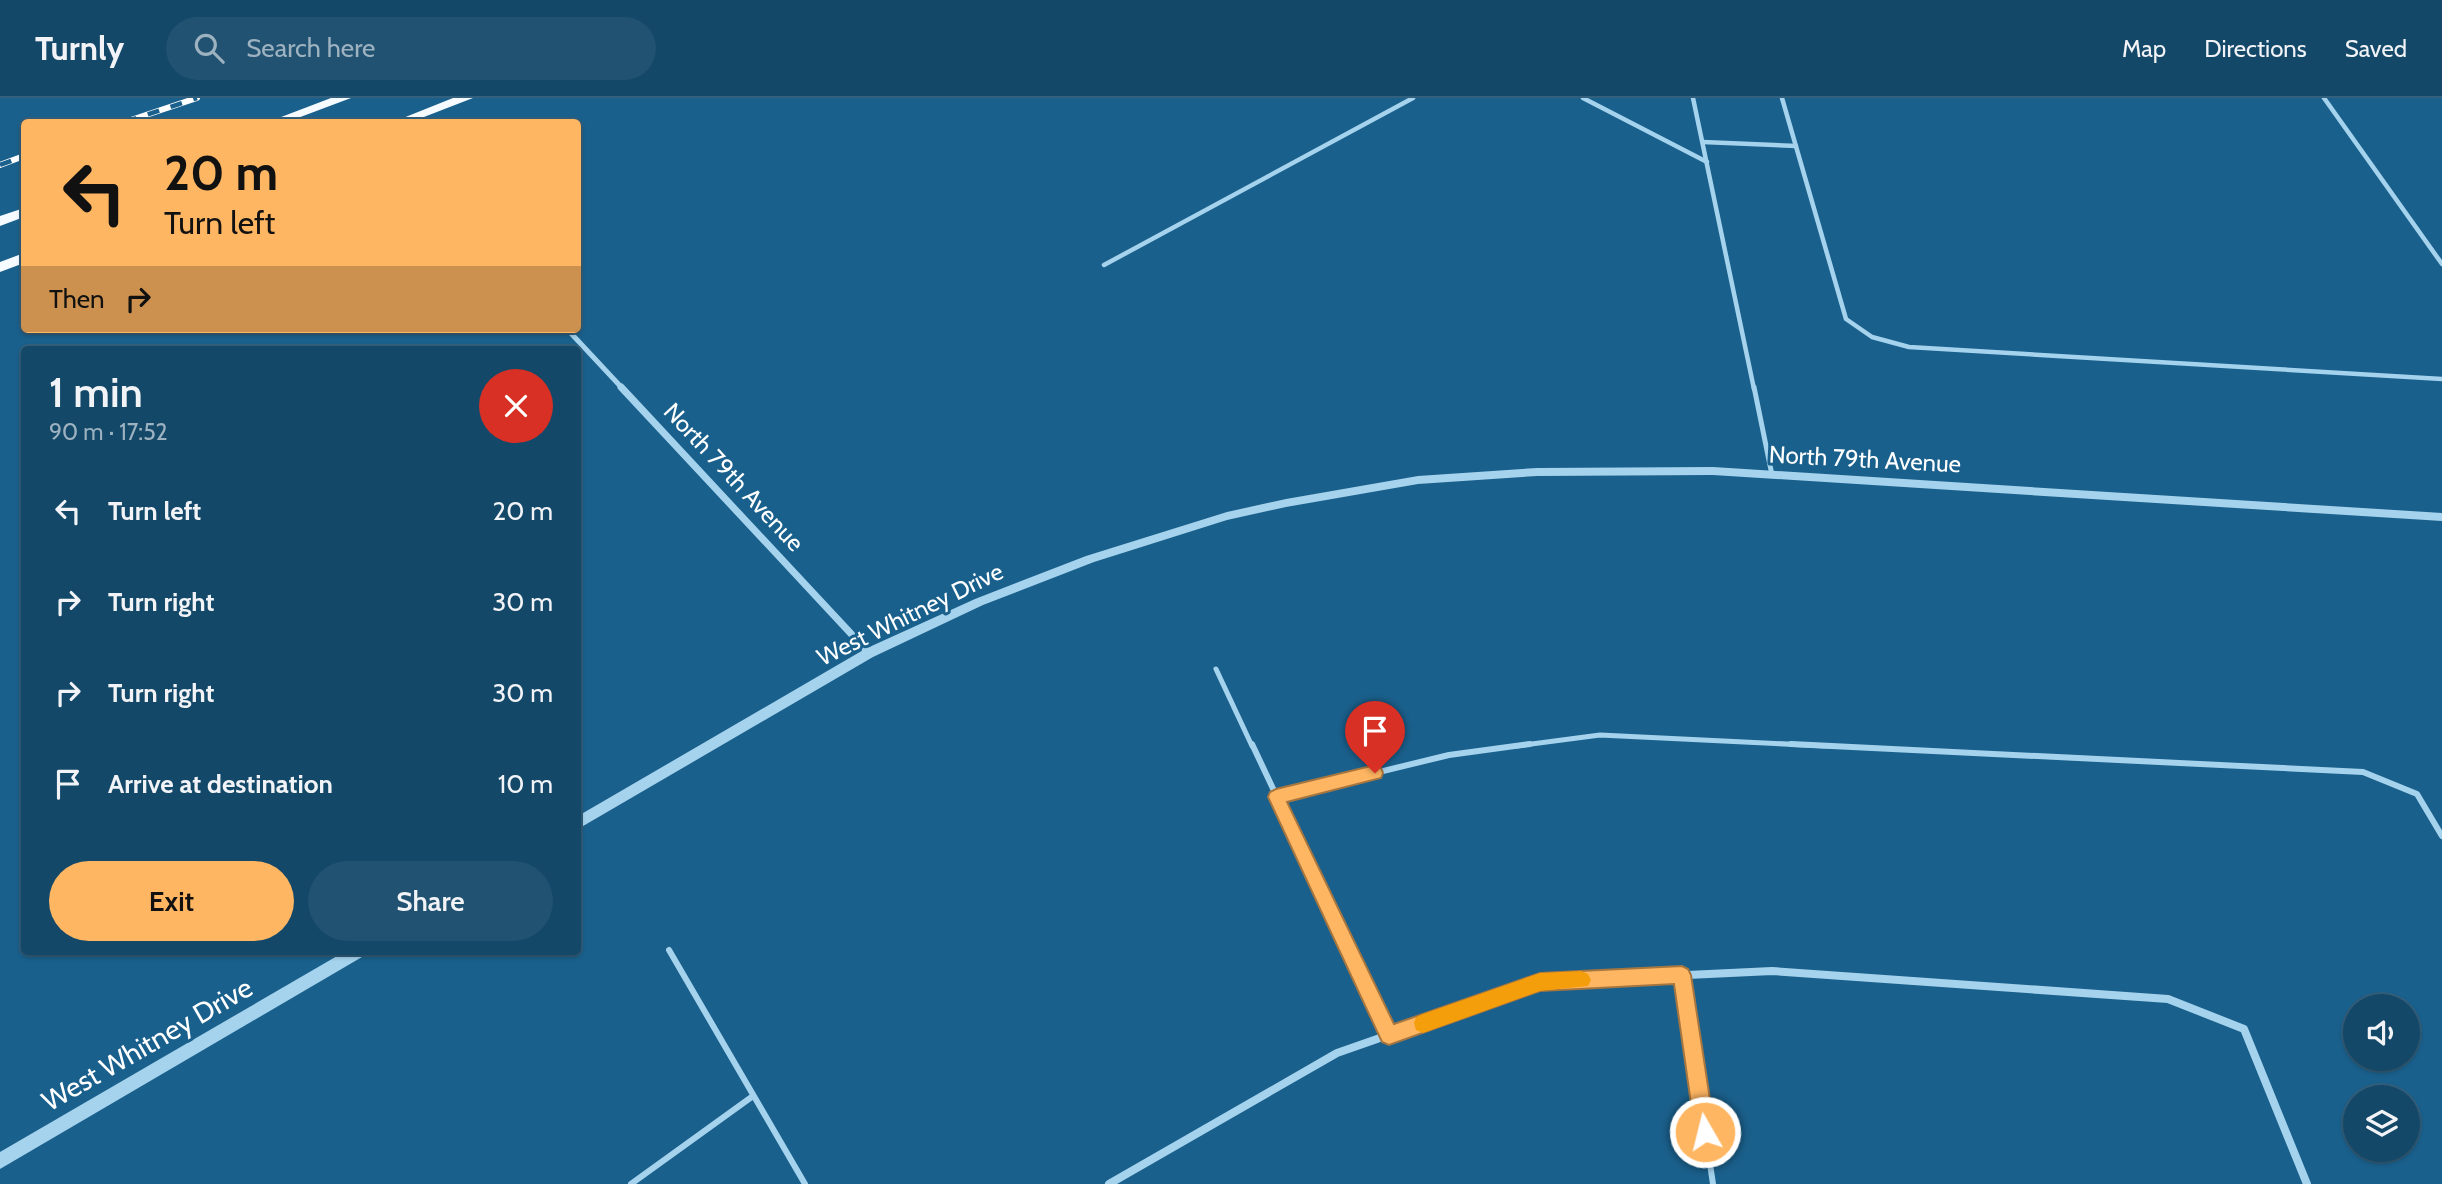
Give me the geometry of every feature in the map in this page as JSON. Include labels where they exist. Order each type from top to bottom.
[{"type":"highway","points":[[284,119],[344,98]]},
{"type":"highway","points":[[408,119],[466,98]]},
{"type":"highway","points":[[0,221],[21,213]]},
{"type":"highway","points":[[0,267],[21,259]]},
{"type":"street","name":"North 79th Avenue","points":[[571,333],[869,653]]},
{"type":"street","name":"North 79th Avenue","points":[[1286,503],[1418,480],[1537,472],[1640,470],[1772,475],[2442,517]]},
{"type":"street","name":"West Whitney Drive","points":[[581,821],[869,653],[979,602],[1090,559],[1227,516],[1286,503]]},
{"type":"street","name":"West Whitney Drive","points":[[0,1161],[352,955]]},
{"type":"street","points":[[1109,1184],[1337,1053],[1540,982],[1772,971],[2168,999],[2244,1030],[2308,1184]]},
{"type":"lane","points":[[1104,265],[1413,98]]},
{"type":"lane","points":[[1583,98],[1707,162]]},
{"type":"lane","points":[[1693,98],[1772,475]]},
{"type":"lane","points":[[1782,98],[1846,319],[1872,337],[1909,347],[2442,379]]},
{"type":"lane","points":[[2324,98],[2442,264]]},
{"type":"lane","points":[[1703,142],[1796,146]]},
{"type":"lane","points":[[1216,669],[1389,1035]]},
{"type":"lane","points":[[1276,797],[1448,755],[1600,735],[2363,772],[2417,794],[2442,836]]},
{"type":"lane","points":[[669,950],[804,1184]]},
{"type":"lane","points":[[1682,975],[1713,1184]]},
{"type":"lane","points":[[631,1184],[753,1096]]},
{"type":"railway","points":[[134,119],[197,98]]},
{"type":"railway","points":[[0,165],[21,157]]},
{"type":"slow traffic","points":[[1423,1023],[1540,982],[1581,980]]},
{"type":"route","points":[[1375,773],[1276,797],[1389,1035],[1540,982],[1682,975],[1705,1132]]}]
